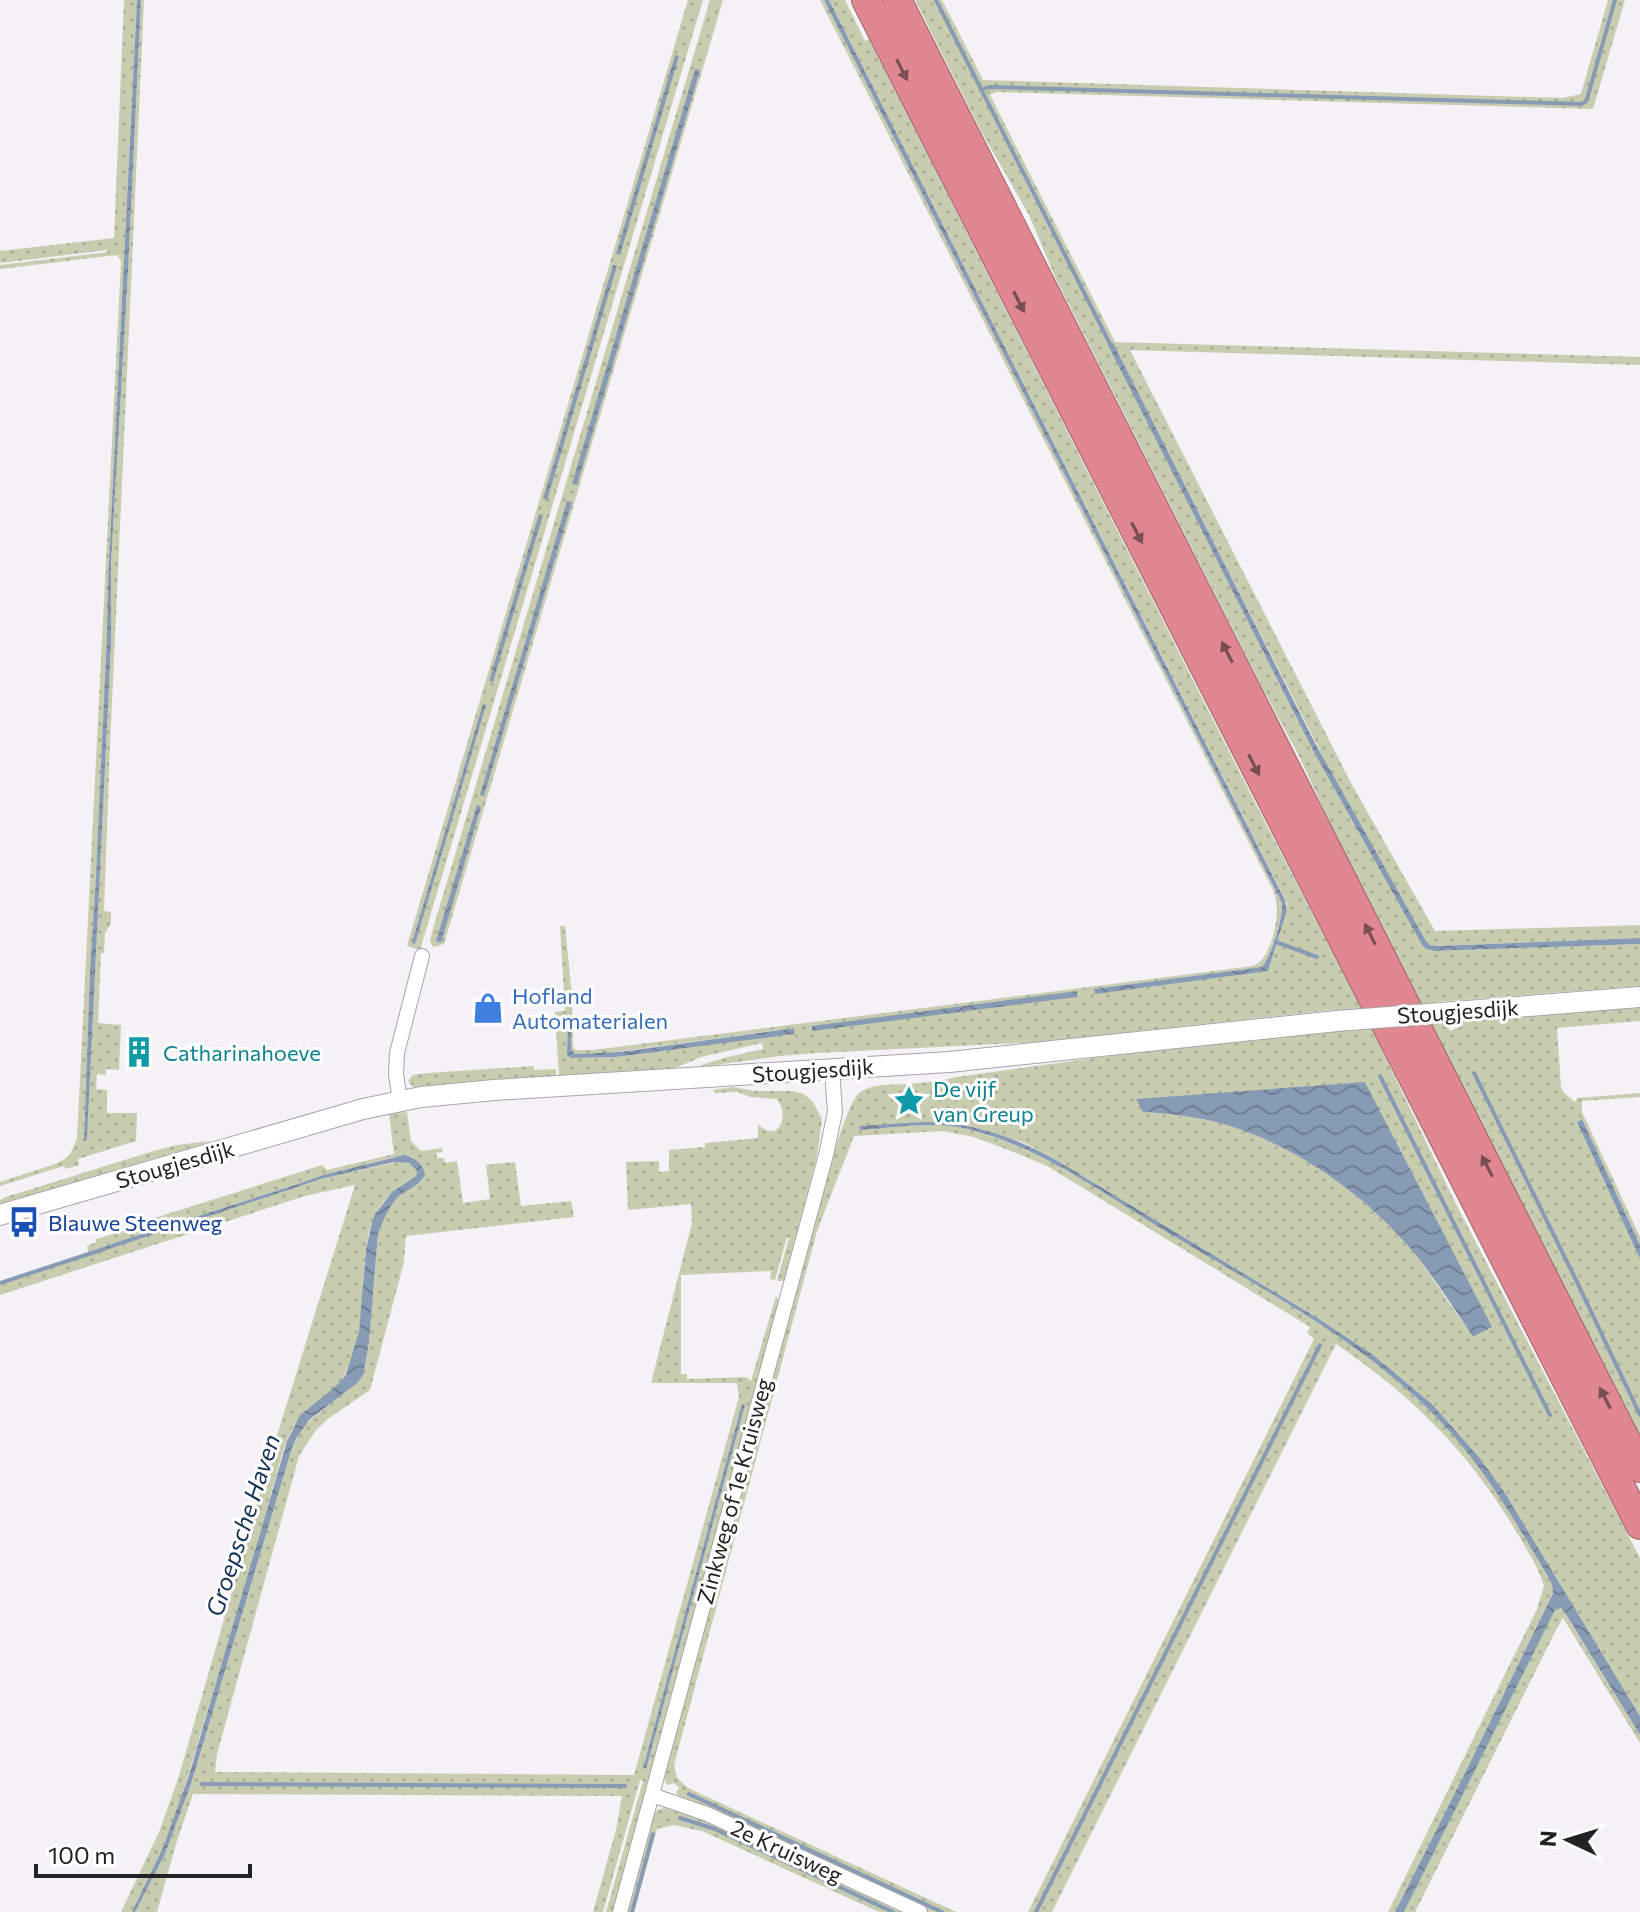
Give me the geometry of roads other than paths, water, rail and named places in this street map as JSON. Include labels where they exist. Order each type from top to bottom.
[{"type":"highway","points":[[866,0],[1640,1525]]},
{"type":"highway","points":[[897,0],[1640,1468]]},
{"type":"street","points":[[400,1101],[397,1053],[422,956]]},
{"type":"street","name":"Stougjesdijk","points":[[0,1215],[363,1109],[467,1092],[989,1058],[1289,1024],[1640,997]]},
{"type":"street","name":"Zinkweg of 1e Kruisweg","points":[[620,1912],[830,1138],[835,1107],[832,1069]]},
{"type":"street","name":"2e Kruisweg","points":[[652,1795],[707,1814],[920,1912]]},
{"type":"water","points":[[137,0],[141,0],[111,563],[111,644],[87,1140],[84,1140],[108,580]]},
{"type":"water","points":[[824,0],[829,0],[1285,900],[1287,910],[1268,971],[1095,994],[1094,989],[1262,967],[1276,936],[1282,903]]},
{"type":"water","points":[[675,55],[679,56],[620,255],[616,254]]},
{"type":"water","points":[[695,69],[700,70],[577,485],[572,484]]},
{"type":"water","points":[[613,265],[617,266],[547,500],[543,499]]},
{"type":"water","points":[[1113,343],[1315,743],[1426,941],[1438,946],[1640,938],[1640,944],[1434,951],[1422,945],[1316,756],[1108,345]]},
{"type":"water","points":[[567,501],[572,502],[484,796],[480,795]]},
{"type":"water","points":[[539,514],[543,515],[493,682],[489,681]]},
{"type":"water","points":[[483,704],[486,705],[415,944],[412,943]]},
{"type":"water","points":[[477,805],[481,807],[441,943],[436,941]]},
{"type":"water","points":[[1077,991],[1077,997],[812,1031],[812,1026]]},
{"type":"water","points":[[568,1020],[571,1020],[571,1050],[575,1054],[620,1052],[794,1028],[794,1034],[616,1057],[570,1058],[567,1054]]},
{"type":"water","points":[[1365,1082],[1492,1327],[1473,1337],[1409,1247],[1373,1210],[1332,1177],[1287,1150],[1228,1125],[1180,1115],[1143,1112],[1136,1099]]},
{"type":"water","points":[[1582,1119],[1640,1245],[1640,1259],[1577,1122]]},
{"type":"water","points":[[922,1122],[957,1124],[991,1132],[1056,1160],[1316,1317],[1372,1354],[1432,1404],[1479,1457],[1505,1493],[1640,1716],[1640,1735],[1565,1613],[1561,1608],[1555,1610],[1404,1912],[1395,1912],[1553,1593],[1552,1585],[1535,1554],[1496,1493],[1453,1435],[1406,1389],[1342,1339],[1094,1186],[1017,1146],[950,1126],[860,1130],[859,1126]]},
{"type":"water","points":[[404,1155],[418,1162],[425,1175],[394,1201],[378,1234],[369,1342],[363,1375],[309,1420],[292,1448],[191,1784],[165,1854],[135,1912],[132,1912],[164,1845],[189,1775],[287,1441],[300,1415],[346,1375],[359,1331],[366,1249],[372,1222],[392,1192],[416,1176],[417,1171],[409,1163],[394,1162],[321,1179],[100,1252],[99,1249],[323,1175]]},
{"type":"water","points":[[742,1404],[745,1405],[646,1769],[643,1768]]},
{"type":"waterway","points":[[936,0],[1112,348]]},
{"type":"waterway","points":[[981,90],[989,87],[1581,104],[1587,99],[1615,0]]},
{"type":"waterway","points":[[1276,942],[1317,957]]},
{"type":"waterway","points":[[1474,1073],[1640,1415]]},
{"type":"waterway","points":[[1380,1076],[1550,1415]]},
{"type":"waterway","points":[[0,1283],[104,1249]]},
{"type":"waterway","points":[[1036,1912],[1320,1345]]},
{"type":"waterway","points":[[202,1784],[625,1786]]},
{"type":"waterway","points":[[689,1794],[942,1912]]},
{"type":"waterway","points":[[680,1818],[715,1829],[893,1912]]},
{"type":"waterway","points":[[632,1912],[653,1834]]},
{"type":"place","name":"Hofland Automaterialen","points":[[488,1008]]},
{"type":"place","name":"Catharinahoeve","points":[[139,1052]]},
{"type":"place","name":"De vijf van Greup","points":[[909,1101]]},
{"type":"place","name":"Blauwe Steenweg","points":[[24,1222]]},
{"type":"water label","name":"Groepsche Haven","points":[[242,1525]]}]
